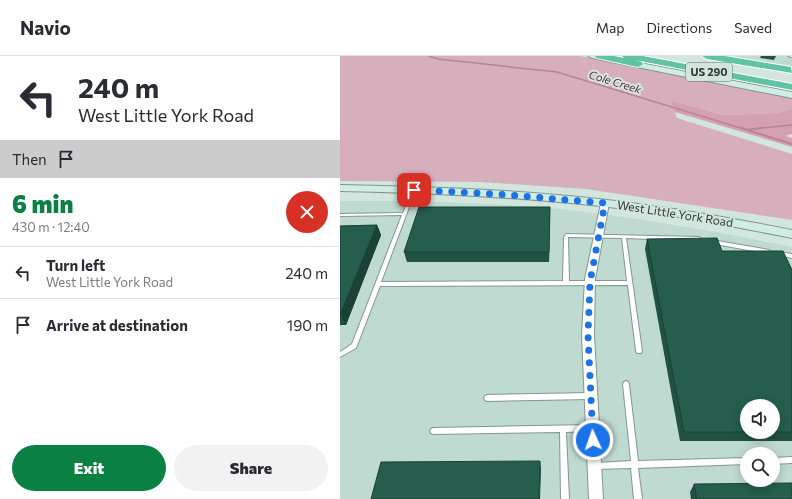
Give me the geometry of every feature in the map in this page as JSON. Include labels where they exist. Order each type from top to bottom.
[{"type":"highway","points":[[600,56],[663,70]]},
{"type":"highway","name":"US 290","points":[[627,56],[792,87]]},
{"type":"highway","points":[[650,56],[792,82]]},
{"type":"highway","name":"US 290","points":[[673,56],[792,72]]},
{"type":"highway","points":[[707,56],[792,72]]},
{"type":"main road","points":[[592,56],[792,95]]},
{"type":"main road","points":[[717,56],[792,72]]},
{"type":"main road","name":"West Little York Road","points":[[340,188],[496,194],[605,203],[700,217],[792,234]]},
{"type":"main road","name":"West Little York Road","points":[[340,197],[437,192]]},
{"type":"street","points":[[596,499],[588,335],[590,282],[605,203]]},
{"type":"lane","points":[[340,355],[354,346],[412,194]]},
{"type":"lane","points":[[340,216],[404,214]]},
{"type":"lane","points":[[566,283],[566,237],[570,235],[598,237],[692,238],[792,256]]},
{"type":"lane","points":[[624,237],[639,351]]},
{"type":"lane","points":[[377,284],[630,283]]},
{"type":"lane","points":[[626,384],[638,499]]},
{"type":"lane","points":[[487,398],[591,396]]},
{"type":"lane","points":[[433,431],[593,428]]},
{"type":"lane","points":[[563,429],[565,499]]},
{"type":"lane","points":[[780,461],[792,460]]},
{"type":"lane","points":[[594,466],[740,461]]},
{"type":"shaded area","points":[[340,56],[580,56],[792,97],[792,109],[777,113],[723,115],[672,102],[677,118],[792,154],[792,220],[586,189],[481,182],[340,181]]},
{"type":"shaded area","points":[[729,56],[792,56],[792,67]]},
{"type":"shaded area","points":[[671,101],[723,115],[777,113],[792,109],[792,134],[785,136],[792,138],[792,147],[675,112]]},
{"type":"shaded area","points":[[340,201],[412,201],[492,204],[561,209],[631,218],[722,233],[792,247],[792,499],[340,499]]},
{"type":"building","points":[[419,207],[550,207],[549,252],[404,252]]},
{"type":"building","points":[[377,225],[340,315],[340,226]]},
{"type":"building","points":[[717,238],[722,251],[783,251],[792,270],[792,432],[780,432],[780,399],[740,399],[740,432],[684,432],[647,239]]},
{"type":"building","points":[[540,461],[539,499],[371,499],[381,462]]},
{"type":"building","points":[[780,483],[792,483],[792,499],[697,499],[694,484],[740,484],[740,487],[780,487]]},
{"type":"waterway","name":"Cole Creek","points":[[429,56],[438,59],[557,72],[744,129]]},
{"type":"waterway","points":[[759,128],[792,125]]},
{"type":"waterway","name":"Cole Creek","points":[[741,128],[747,130]]},
{"type":"waterway","name":"Cole Creek","points":[[747,130],[759,128]]},
{"type":"waterway","name":"Cole Creek","points":[[752,129],[759,128]]},
{"type":"waterway","name":"Cole Creek","points":[[747,130],[792,144]]},
{"type":"route","points":[[414,190],[496,194],[605,203],[590,280],[588,335],[593,440]]}]
